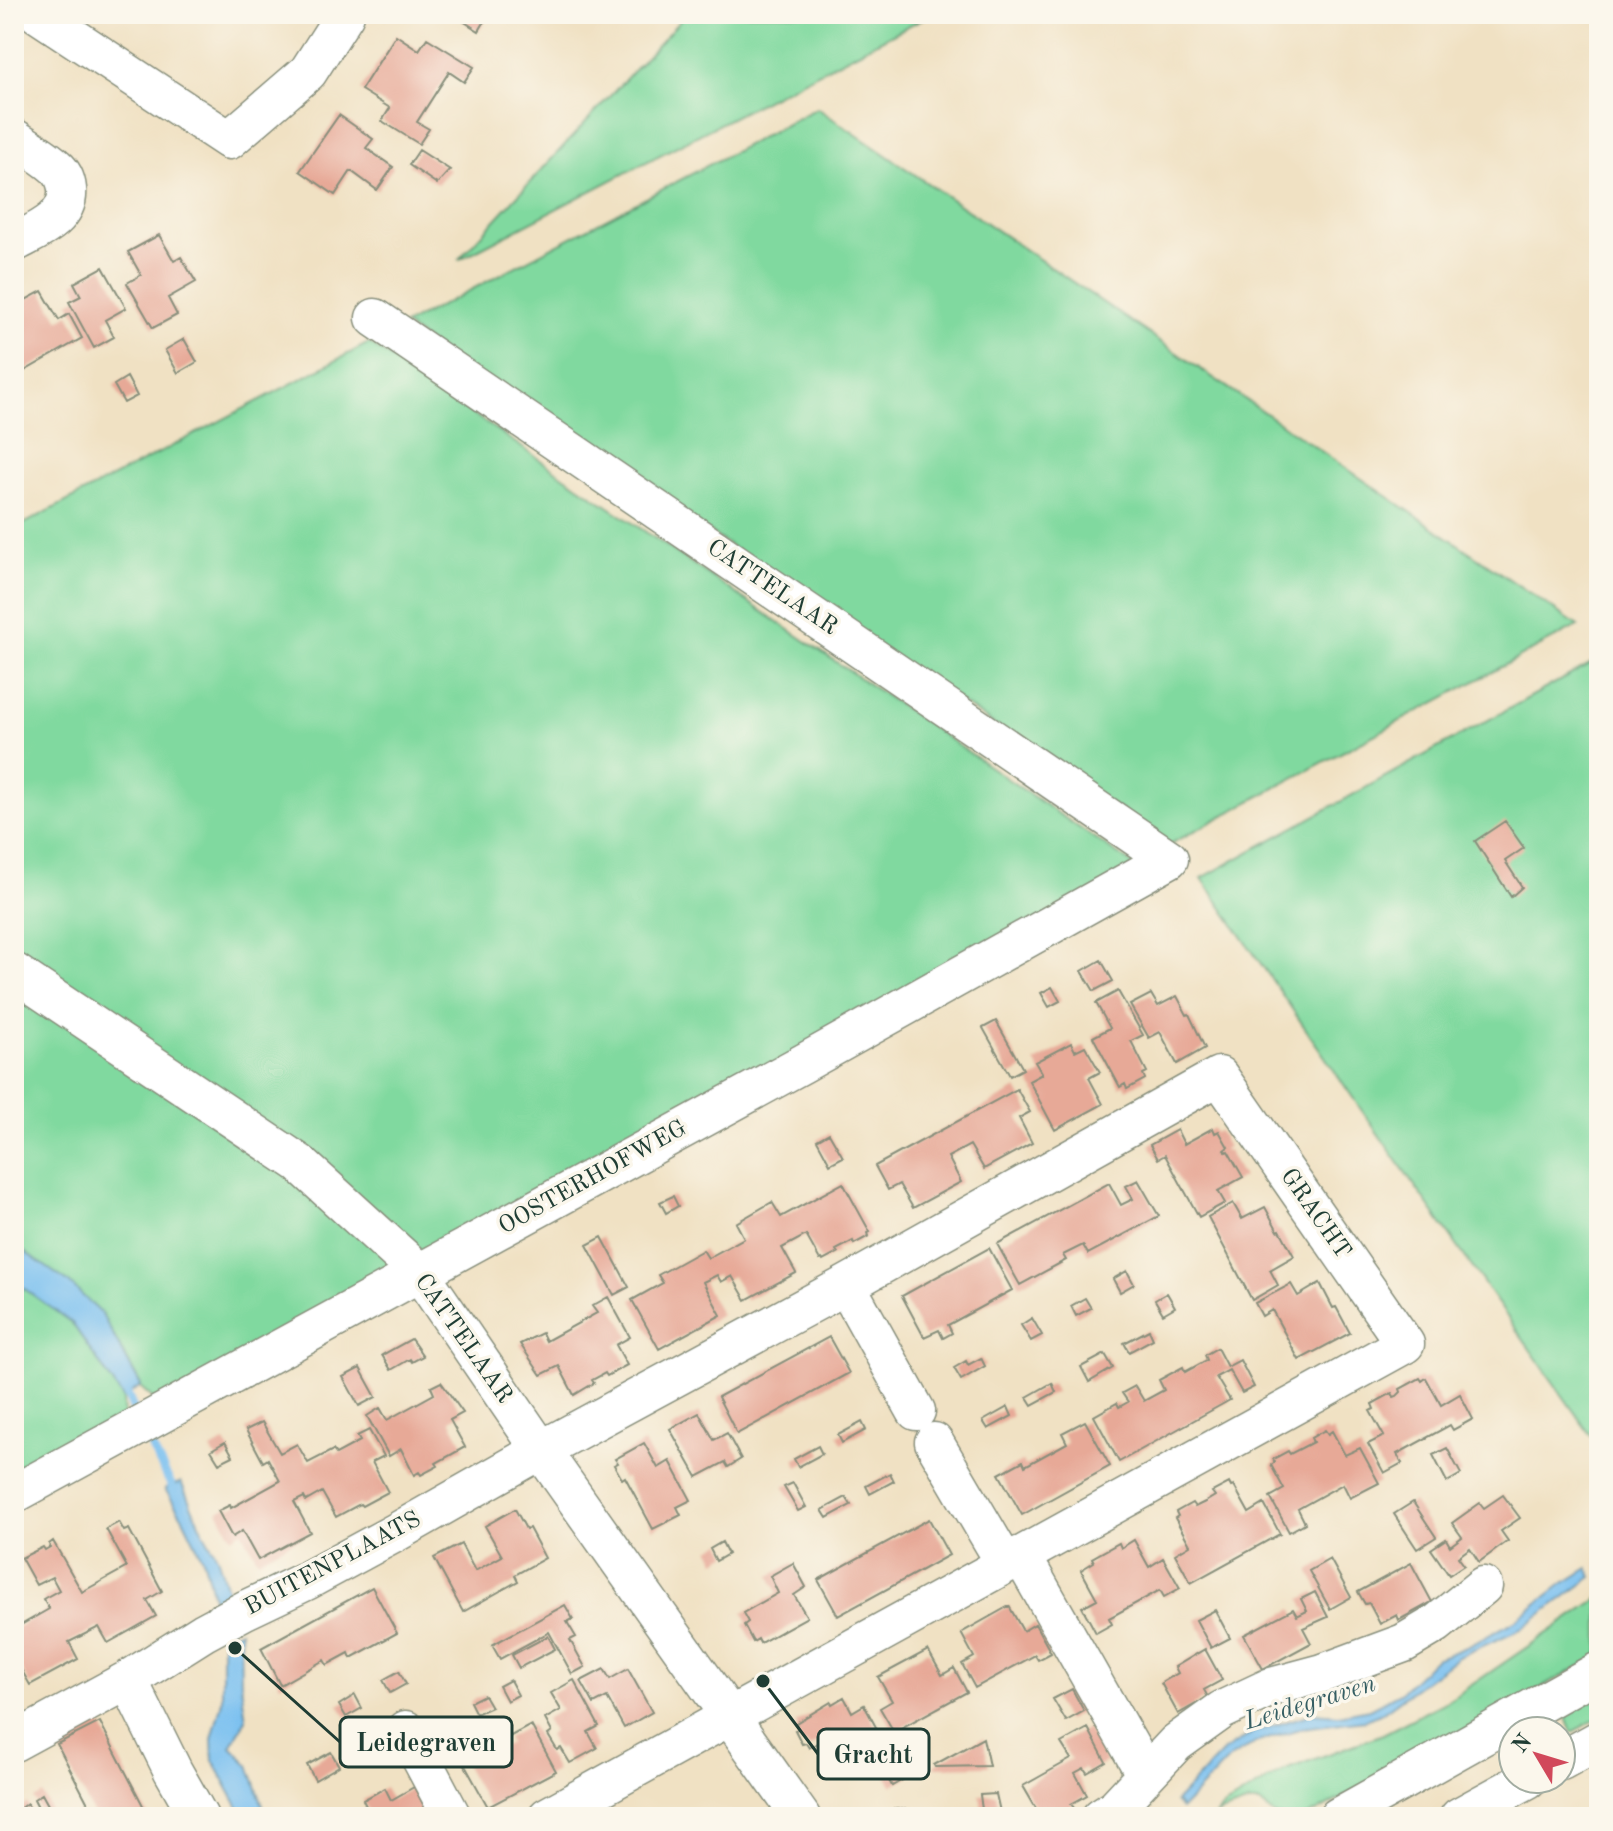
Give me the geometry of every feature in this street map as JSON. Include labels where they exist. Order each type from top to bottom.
[{"type":"street","points":[[38,14],[229,140],[308,72],[345,14]]},
{"type":"street","points":[[14,138],[55,166],[65,181],[67,192],[66,204],[55,219],[14,243]]},
{"type":"street","name":"CATTELAAR","points":[[375,318],[1169,859]]},
{"type":"street","name":"OOSTERHOFWEG","points":[[14,1494],[802,1064],[1169,859]]},
{"type":"street","name":"CATTELAAR","points":[[14,972],[299,1163],[420,1273],[541,1450],[801,1817]]},
{"type":"street","name":"GRACHT","points":[[541,1450],[846,1285],[1219,1076],[1405,1344],[729,1716]]},
{"type":"street","points":[[846,1285],[925,1426],[1013,1559],[1146,1775]]},
{"type":"street","name":"BUITENPLAATS","points":[[14,1742],[128,1680],[204,1632],[308,1580],[541,1450]]},
{"type":"street","points":[[1101,1817],[1115,1808],[1176,1743],[1222,1710],[1271,1687],[1323,1673],[1404,1643],[1436,1624],[1483,1586]]},
{"type":"street","points":[[1577,1715],[1599,1671]]},
{"type":"street","points":[[128,1680],[199,1817]]},
{"type":"street","points":[[547,1817],[729,1716]]},
{"type":"street","points":[[406,1730],[452,1817]]},
{"type":"street","points":[[1338,1817],[1497,1763]]},
{"type":"street","points":[[1459,1817],[1499,1795]]},
{"type":"green space","points":[[686,14],[931,14],[458,260]]},
{"type":"green space","points":[[817,108],[1578,626],[1170,844],[404,325]]},
{"type":"green space","points":[[369,343],[1138,868],[158,1403],[140,1387],[101,1313],[68,1282],[14,1245],[14,529]]},
{"type":"green space","points":[[1599,659],[1599,1447],[1202,878]]},
{"type":"green space","points":[[14,1284],[72,1323],[123,1398],[124,1425],[14,1484]]},
{"type":"green space","points":[[1599,1598],[1599,1656],[1307,1817],[1276,1817],[1260,1803],[1249,1803],[1215,1815],[1285,1770],[1383,1734],[1451,1699]]},
{"type":"green space","points":[[1599,1691],[1599,1718],[1577,1729],[1577,1715],[1567,1715],[1570,1707]]},
{"type":"water","points":[[14,1245],[68,1282],[101,1313],[141,1386],[123,1398],[72,1323],[14,1284]]},
{"type":"water","points":[[181,1482],[217,1556],[233,1609],[218,1617],[204,1561],[165,1489]]},
{"type":"water","points":[[1588,1568],[1592,1577],[1521,1629],[1458,1657],[1380,1714],[1365,1720],[1302,1728],[1255,1743],[1230,1758],[1181,1809],[1175,1802],[1224,1751],[1254,1732],[1314,1713],[1339,1715],[1369,1709],[1400,1693],[1435,1659],[1471,1645],[1516,1620]]},
{"type":"water","points":[[240,1630],[241,1685],[246,1719],[231,1747],[249,1765],[269,1817],[244,1817],[213,1760],[212,1739],[222,1701],[222,1639]]},
{"type":"building","points":[[452,14],[489,14],[479,31]]},
{"type":"building","points":[[396,35],[419,50],[427,38],[474,67],[464,82],[449,72],[417,122],[429,129],[419,144],[382,121],[390,108],[361,90]]},
{"type":"building","points":[[339,115],[373,139],[366,148],[393,167],[377,190],[351,171],[335,195],[300,171]]},
{"type":"building","points":[[419,150],[450,170],[437,184],[409,165]]},
{"type":"building","points":[[159,235],[174,261],[181,257],[196,282],[168,298],[177,315],[153,328],[127,283],[141,275],[128,252]]},
{"type":"building","points":[[103,267],[126,308],[105,320],[114,337],[94,348],[69,302],[81,296],[74,283]]},
{"type":"building","points":[[42,291],[59,320],[69,314],[82,338],[14,377],[14,306]]},
{"type":"building","points":[[184,339],[197,362],[178,373],[165,350]]},
{"type":"building","points":[[127,377],[137,396],[124,403],[114,385]]},
{"type":"building","points":[[1505,821],[1524,848],[1505,861],[1522,887],[1511,897],[1475,841]]},
{"type":"building","points":[[1101,960],[1113,981],[1094,991],[1082,971]]},
{"type":"building","points":[[1052,987],[1060,1001],[1049,1007],[1041,993]]},
{"type":"building","points":[[1118,991],[1143,1035],[1131,1041],[1147,1072],[1143,1074],[1145,1079],[1127,1089],[1125,1084],[1120,1087],[1093,1037],[1110,1028],[1096,1003]]},
{"type":"building","points":[[1151,994],[1158,1006],[1177,996],[1205,1048],[1177,1064],[1160,1032],[1149,1038],[1130,1005]]},
{"type":"building","points":[[996,1021],[1023,1069],[1010,1076],[983,1028]]},
{"type":"building","points":[[1071,1043],[1075,1051],[1085,1046],[1100,1072],[1089,1078],[1103,1104],[1055,1130],[1029,1081],[1042,1074],[1035,1062]]},
{"type":"building","points":[[1017,1089],[1030,1112],[1019,1118],[1032,1143],[984,1169],[970,1145],[948,1157],[961,1182],[913,1208],[899,1184],[888,1190],[875,1166]]},
{"type":"building","points":[[1213,1128],[1215,1133],[1219,1131],[1228,1147],[1224,1150],[1228,1151],[1243,1177],[1218,1191],[1225,1203],[1199,1217],[1165,1155],[1158,1159],[1150,1145],[1177,1130],[1184,1144]]},
{"type":"building","points":[[829,1133],[843,1157],[830,1164],[817,1140]]},
{"type":"building","points":[[1138,1180],[1159,1216],[1088,1254],[1083,1245],[1063,1255],[1066,1260],[1020,1285],[997,1244],[1109,1183],[1121,1205],[1133,1199],[1126,1186]]},
{"type":"building","points":[[843,1183],[870,1232],[869,1236],[836,1250],[838,1253],[823,1261],[806,1235],[782,1248],[796,1273],[746,1300],[732,1276],[721,1282],[717,1275],[703,1282],[721,1315],[659,1349],[632,1300],[663,1283],[658,1275],[703,1250],[708,1258],[744,1238],[736,1223],[772,1202],[781,1217]]},
{"type":"building","points":[[673,1196],[678,1206],[666,1213],[660,1202]]},
{"type":"building","points":[[1233,1203],[1242,1219],[1265,1207],[1294,1256],[1270,1270],[1278,1285],[1252,1300],[1208,1217]]},
{"type":"building","points":[[602,1237],[629,1287],[614,1295],[587,1245]]},
{"type":"building","points":[[989,1248],[1012,1290],[948,1325],[952,1333],[943,1338],[939,1330],[924,1337],[902,1296]]},
{"type":"building","points":[[1127,1271],[1134,1284],[1120,1292],[1113,1279]]},
{"type":"building","points":[[1320,1283],[1350,1333],[1299,1360],[1272,1310],[1262,1316],[1255,1303],[1291,1284],[1298,1296]]},
{"type":"building","points":[[1167,1293],[1175,1307],[1163,1314],[1155,1300]]},
{"type":"building","points":[[608,1297],[630,1337],[616,1345],[627,1365],[592,1380],[594,1383],[574,1395],[559,1366],[541,1375],[520,1344],[542,1333],[546,1341],[597,1313],[592,1306]]},
{"type":"building","points":[[1085,1298],[1091,1308],[1076,1316],[1071,1306]]},
{"type":"building","points":[[1032,1318],[1042,1335],[1031,1341],[1021,1325]]},
{"type":"building","points":[[1149,1330],[1153,1339],[1129,1352],[1124,1343]]},
{"type":"building","points":[[829,1337],[849,1373],[737,1434],[718,1397]]},
{"type":"building","points":[[411,1339],[423,1356],[412,1362],[410,1359],[391,1370],[382,1355]]},
{"type":"building","points":[[1217,1348],[1227,1367],[1240,1360],[1254,1387],[1242,1393],[1229,1370],[1216,1377],[1230,1400],[1119,1462],[1094,1416],[1117,1403],[1119,1407],[1128,1402],[1122,1393],[1135,1386],[1144,1401],[1164,1390],[1159,1380],[1183,1367],[1185,1372],[1207,1360],[1205,1355]]},
{"type":"building","points":[[1105,1354],[1113,1368],[1089,1382],[1081,1367]]},
{"type":"building","points":[[981,1358],[985,1366],[961,1380],[954,1368]]},
{"type":"building","points":[[360,1368],[376,1397],[359,1406],[343,1377]]},
{"type":"building","points":[[1420,1378],[1422,1381],[1426,1378],[1441,1405],[1460,1394],[1473,1419],[1453,1430],[1450,1425],[1397,1454],[1402,1463],[1384,1473],[1368,1444],[1384,1436],[1370,1411],[1374,1409],[1372,1404],[1392,1393],[1394,1397],[1397,1396],[1400,1389]]},
{"type":"building","points":[[441,1382],[463,1413],[450,1420],[465,1447],[436,1463],[438,1466],[421,1475],[419,1472],[414,1475],[401,1449],[389,1456],[367,1416],[380,1408],[387,1420],[434,1394],[431,1387]]},
{"type":"building","points":[[1052,1383],[1056,1392],[1032,1405],[1027,1397]]},
{"type":"building","points":[[1008,1407],[1012,1416],[988,1429],[983,1421]]},
{"type":"building","points":[[699,1413],[714,1440],[727,1433],[741,1459],[728,1467],[725,1462],[697,1477],[670,1429]]},
{"type":"building","points":[[1085,1421],[1110,1466],[1022,1515],[999,1474],[1023,1461],[1025,1466],[1067,1443],[1062,1433]]},
{"type":"building","points":[[262,1422],[280,1453],[297,1444],[308,1463],[333,1450],[336,1454],[360,1441],[357,1436],[369,1430],[384,1456],[372,1462],[388,1492],[336,1517],[322,1492],[306,1501],[304,1497],[294,1502],[310,1532],[258,1560],[242,1531],[232,1537],[218,1511],[230,1505],[231,1508],[280,1481],[268,1459],[263,1462],[246,1430]]},
{"type":"building","points":[[862,1422],[866,1430],[842,1443],[838,1435]]},
{"type":"building","points":[[1325,1430],[1328,1434],[1332,1431],[1345,1455],[1360,1448],[1379,1483],[1350,1498],[1343,1484],[1298,1509],[1305,1523],[1289,1532],[1270,1497],[1284,1489],[1271,1465],[1275,1462],[1273,1459],[1313,1442],[1311,1438]]},
{"type":"building","points":[[225,1442],[233,1456],[219,1463],[211,1450]]},
{"type":"building","points":[[644,1443],[658,1468],[670,1461],[691,1500],[677,1507],[681,1515],[653,1529],[625,1477],[622,1479],[614,1465],[618,1463],[615,1459]]},
{"type":"building","points":[[818,1446],[822,1454],[798,1467],[794,1459]]},
{"type":"building","points":[[1447,1448],[1461,1474],[1447,1482],[1433,1455]]},
{"type":"building","points":[[890,1473],[894,1481],[870,1494],[866,1486]]},
{"type":"building","points":[[793,1483],[806,1507],[798,1511],[784,1487]]},
{"type":"building","points":[[1229,1483],[1231,1487],[1234,1486],[1249,1513],[1264,1504],[1280,1534],[1191,1583],[1175,1554],[1190,1545],[1175,1518],[1178,1516],[1176,1512],[1192,1503],[1195,1507],[1205,1502],[1215,1496],[1212,1492]]},
{"type":"building","points":[[1503,1495],[1520,1518],[1501,1531],[1508,1541],[1479,1562],[1470,1548],[1458,1557],[1464,1565],[1449,1575],[1431,1549],[1446,1539],[1450,1546],[1462,1537],[1452,1523],[1480,1503],[1484,1508]]},
{"type":"building","points":[[846,1497],[851,1505],[827,1518],[822,1510]]},
{"type":"building","points":[[1413,1502],[1436,1537],[1417,1549],[1394,1514]]},
{"type":"building","points":[[515,1509],[545,1558],[515,1575],[518,1581],[463,1612],[434,1558],[461,1544],[475,1571],[502,1556],[485,1526]]},
{"type":"building","points":[[929,1519],[949,1555],[838,1616],[818,1580]]},
{"type":"building","points":[[119,1522],[124,1531],[129,1529],[162,1591],[147,1600],[156,1616],[108,1643],[99,1627],[69,1642],[78,1659],[30,1685],[21,1669],[14,1673],[14,1629],[49,1609],[43,1599],[59,1590],[52,1577],[36,1585],[21,1558],[43,1547],[45,1550],[53,1541],[82,1592],[127,1567],[106,1529]]},
{"type":"building","points":[[1134,1540],[1149,1567],[1163,1558],[1180,1588],[1164,1597],[1160,1590],[1109,1618],[1112,1624],[1096,1633],[1082,1607],[1097,1599],[1081,1570],[1094,1562],[1092,1558],[1119,1543],[1121,1548]]},
{"type":"building","points":[[722,1542],[728,1554],[716,1561],[710,1549]]},
{"type":"building","points":[[1330,1559],[1351,1597],[1330,1609],[1309,1571]]},
{"type":"building","points":[[793,1563],[806,1587],[794,1595],[807,1617],[760,1643],[758,1639],[753,1642],[744,1625],[748,1622],[743,1613],[778,1593],[770,1576]]},
{"type":"building","points":[[1411,1563],[1432,1602],[1399,1620],[1397,1615],[1380,1624],[1369,1603],[1365,1604],[1358,1592]]},
{"type":"building","points":[[372,1587],[397,1633],[351,1658],[349,1653],[327,1665],[324,1660],[280,1685],[261,1648]]},
{"type":"building","points":[[1315,1592],[1328,1617],[1303,1628],[1311,1643],[1263,1669],[1244,1635],[1293,1609],[1297,1616],[1307,1611],[1301,1599]]},
{"type":"building","points":[[565,1605],[573,1619],[567,1622],[576,1637],[570,1640],[585,1667],[572,1674],[549,1632],[500,1659],[492,1645]]},
{"type":"building","points":[[1009,1606],[1023,1631],[1035,1624],[1051,1653],[1038,1660],[1035,1655],[975,1688],[962,1664],[974,1657],[961,1633]]},
{"type":"building","points":[[1215,1610],[1230,1638],[1211,1648],[1196,1620]]},
{"type":"building","points":[[548,1636],[555,1649],[519,1668],[512,1655]]},
{"type":"building","points":[[1205,1649],[1222,1680],[1204,1690],[1208,1697],[1178,1714],[1161,1683],[1178,1673],[1175,1667]]},
{"type":"building","points":[[928,1650],[942,1675],[954,1668],[967,1692],[894,1732],[880,1708],[892,1701],[878,1677]]},
{"type":"building","points":[[604,1669],[610,1679],[628,1669],[652,1712],[624,1728],[607,1697],[594,1704],[581,1681]]},
{"type":"building","points":[[399,1671],[406,1684],[390,1693],[383,1680]]},
{"type":"building","points":[[510,1680],[518,1695],[507,1701],[499,1686]]},
{"type":"building","points":[[574,1680],[599,1726],[588,1732],[597,1748],[570,1763],[548,1735],[552,1732],[545,1719],[561,1710],[551,1693]]},
{"type":"building","points":[[1072,1689],[1084,1711],[1066,1721],[1053,1699]]},
{"type":"building","points":[[355,1695],[362,1708],[346,1717],[339,1705]]},
{"type":"building","points":[[484,1695],[491,1707],[476,1714],[470,1702]]},
{"type":"building","points":[[844,1697],[852,1712],[864,1705],[876,1727],[828,1754],[821,1741],[809,1748],[806,1743],[802,1744],[795,1730],[798,1729],[796,1723]]},
{"type":"building","points":[[100,1722],[149,1817],[95,1817],[57,1744]]},
{"type":"building","points":[[531,1725],[556,1771],[488,1807],[463,1762],[487,1749],[489,1754],[510,1743],[507,1738]]},
{"type":"building","points":[[1088,1728],[1106,1762],[1087,1773],[1084,1768],[1075,1773],[1087,1795],[1071,1804],[1074,1808],[1057,1817],[1041,1817],[1023,1786],[1071,1759],[1061,1743]]},
{"type":"building","points":[[983,1738],[989,1766],[935,1767],[934,1765]]},
{"type":"building","points":[[879,1739],[882,1744],[891,1740],[911,1775],[892,1786],[870,1745]]},
{"type":"building","points":[[331,1752],[339,1766],[315,1780],[307,1765]]},
{"type":"building","points":[[414,1787],[430,1817],[360,1817],[369,1812],[363,1800],[385,1788],[391,1800]]},
{"type":"building","points":[[42,1794],[54,1817],[43,1817],[34,1799]]},
{"type":"building","points":[[996,1794],[1001,1816],[983,1817],[980,1795]]},
{"type":"building","points":[[27,1803],[34,1817],[16,1817],[14,1813]]},
{"type":"building","points":[[894,1809],[958,1811],[977,1816],[893,1817]]},
{"type":"waterway","name":"Leidegraven","points":[[123,1385],[134,1411]]},
{"type":"waterway","name":"Leidegraven","points":[[152,1448],[177,1496]]},
{"type":"place","name":"Leidegraven","points":[[235,1648]]},
{"type":"place","name":"Gracht","points":[[763,1681]]}]
